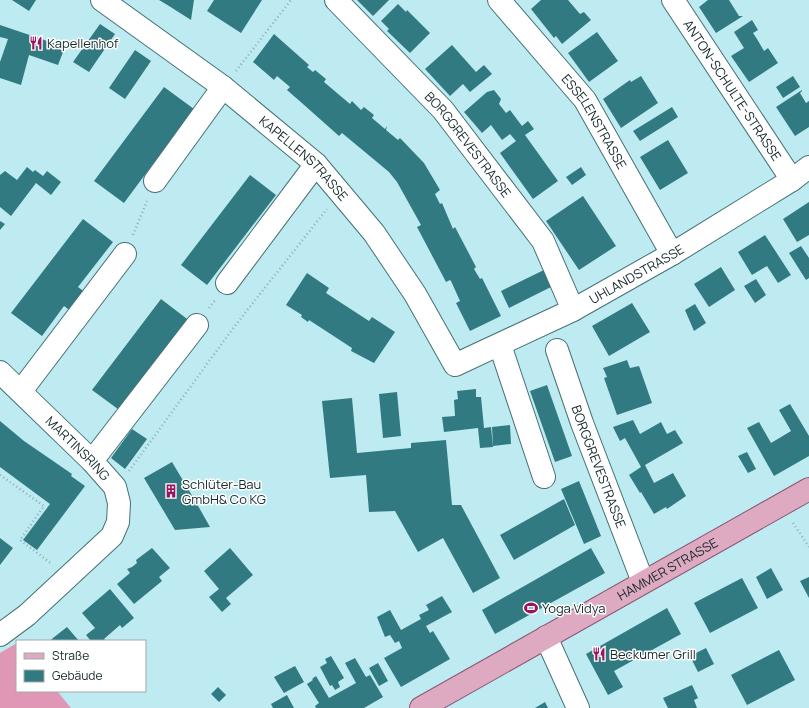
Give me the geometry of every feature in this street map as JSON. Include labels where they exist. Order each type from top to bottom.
[{"type":"main road","name":"HAMMER STRASSE","points":[[421,708],[809,489]]},
{"type":"street","name":"KAPELLENSTRASSE","points":[[102,0],[223,86],[316,164],[374,233],[415,294],[455,365]]},
{"type":"street","name":"BORGGREVESTRASSE","points":[[336,0],[443,110],[542,241],[573,310]]},
{"type":"street","name":"ESSELENSTRASSE","points":[[499,0],[585,100],[672,254]]},
{"type":"street","name":"ANTON-SCHULTE-STRASSE","points":[[673,0],[792,180]]},
{"type":"street","points":[[155,181],[223,86]]},
{"type":"street","points":[[227,283],[316,164]]},
{"type":"street","name":"UHLANDSTRASSE","points":[[455,365],[573,310],[672,254],[792,180],[809,167]]},
{"type":"street","points":[[21,391],[125,254]]},
{"type":"street","points":[[92,461],[197,325]]},
{"type":"street","points":[[500,345],[544,478]]},
{"type":"street","name":"BORGGREVESTRASSE","points":[[557,350],[582,423],[643,582]]},
{"type":"street","name":"MARTINSRING","points":[[0,372],[92,461],[115,487],[119,503],[118,522],[112,536],[70,577],[0,635]]},
{"type":"street","points":[[546,637],[578,708]]},
{"type":"path","points":[[223,86],[291,0]]},
{"type":"path","points":[[125,254],[155,181]]},
{"type":"path","points":[[115,487],[234,327],[341,193]]},
{"type":"path","points":[[197,325],[227,283]]},
{"type":"path","points":[[0,475],[44,506],[20,540],[70,577]]},
{"type":"path","points":[[782,504],[809,548]]},
{"type":"shaded area","points":[[16,644],[16,692],[58,692],[71,708],[0,708],[0,653]]},
{"type":"building","points":[[12,0],[36,0],[29,11]]},
{"type":"building","points":[[159,0],[194,0],[191,20],[169,6]]},
{"type":"building","points":[[214,0],[262,0],[241,33],[207,11]]},
{"type":"building","points":[[357,0],[389,0],[373,16]]},
{"type":"building","points":[[541,0],[568,0],[580,14],[584,12],[591,20],[562,44],[556,36],[554,38],[531,9]]},
{"type":"building","points":[[708,0],[729,0],[739,16],[743,16],[716,33],[699,7]]},
{"type":"building","points":[[398,4],[406,12],[407,10],[430,33],[410,53],[387,31],[389,29],[381,21]]},
{"type":"building","points":[[752,20],[758,30],[753,33],[764,51],[768,48],[778,63],[749,82],[731,56],[744,48],[734,32]]},
{"type":"building","points":[[100,24],[115,34],[89,72],[73,62]]},
{"type":"building","points":[[0,25],[65,47],[58,65],[29,55],[21,85],[0,78],[0,62],[8,39],[0,37]]},
{"type":"building","points":[[597,32],[618,61],[589,82],[568,53]]},
{"type":"building","points":[[274,34],[309,65],[307,67],[313,72],[315,70],[326,79],[324,82],[350,104],[352,101],[361,110],[364,107],[374,115],[372,118],[385,129],[387,126],[386,130],[398,140],[400,138],[424,163],[440,190],[435,194],[440,204],[442,203],[453,229],[455,227],[476,267],[474,269],[480,279],[482,278],[501,316],[470,331],[456,303],[460,301],[451,281],[446,282],[417,227],[421,225],[397,182],[389,172],[342,133],[339,136],[287,90],[290,87],[277,76],[274,80],[253,62]]},
{"type":"building","points":[[452,45],[476,72],[484,65],[492,74],[470,92],[463,84],[450,96],[425,69]]},
{"type":"building","points":[[135,50],[151,61],[125,99],[109,88]]},
{"type":"building","points":[[641,76],[658,103],[621,128],[603,99],[630,80],[631,82]]},
{"type":"building","points":[[793,76],[800,87],[783,98],[776,87]]},
{"type":"building","points":[[164,87],[194,109],[166,164],[158,157],[124,203],[94,181]]},
{"type":"building","points":[[494,90],[501,99],[499,104],[506,113],[510,110],[522,126],[528,121],[534,129],[525,135],[558,181],[533,199],[500,153],[516,141],[510,134],[502,140],[491,125],[482,133],[464,112],[487,92]]},
{"type":"building","points":[[802,90],[800,93],[806,103],[809,101],[809,127],[795,136],[776,107]]},
{"type":"building","points":[[672,107],[678,117],[640,141],[633,131]]},
{"type":"building","points":[[668,140],[688,173],[660,190],[640,157]]},
{"type":"building","points":[[27,167],[33,172],[35,170],[43,176],[47,171],[61,182],[51,195],[36,183],[11,216],[0,207],[0,175],[5,171],[17,180]]},
{"type":"building","points":[[581,167],[586,175],[572,185],[566,177]]},
{"type":"building","points":[[250,175],[276,195],[207,285],[181,265]]},
{"type":"building","points":[[583,196],[616,246],[579,270],[546,221]]},
{"type":"building","points":[[809,202],[809,235],[797,242],[783,219]]},
{"type":"building","points":[[83,219],[113,242],[78,287],[86,293],[72,312],[64,306],[42,336],[11,313]]},
{"type":"building","points":[[0,221],[5,224],[0,230]]},
{"type":"building","points":[[765,235],[791,275],[778,283],[767,266],[752,275],[738,252]]},
{"type":"building","points":[[801,246],[809,258],[809,278],[806,280],[789,253]]},
{"type":"building","points":[[721,267],[735,290],[709,307],[694,284]]},
{"type":"building","points":[[546,269],[553,286],[509,308],[501,291]]},
{"type":"building","points":[[307,273],[329,288],[326,293],[369,321],[372,317],[395,332],[374,363],[351,351],[352,348],[309,320],[308,322],[301,317],[302,315],[286,305]]},
{"type":"building","points":[[756,279],[766,295],[755,303],[744,286]]},
{"type":"building","points":[[161,299],[191,322],[122,412],[92,390]]},
{"type":"building","points":[[632,303],[650,332],[609,356],[592,326]]},
{"type":"building","points":[[695,304],[706,323],[694,331],[685,310]]},
{"type":"building","points":[[627,360],[630,368],[639,366],[652,403],[617,415],[604,378],[607,377],[603,368]]},
{"type":"building","points":[[547,385],[572,456],[555,462],[530,391]]},
{"type":"building","points":[[476,389],[476,397],[481,397],[484,428],[491,427],[493,447],[480,448],[478,428],[444,432],[442,417],[455,416],[454,400],[458,399],[457,391]]},
{"type":"building","points":[[397,392],[401,436],[383,438],[379,394]]},
{"type":"building","points":[[352,398],[357,453],[411,448],[411,443],[446,440],[452,505],[461,505],[500,578],[473,593],[443,538],[418,552],[395,511],[369,512],[366,475],[330,478],[322,401]]},
{"type":"building","points":[[790,404],[809,436],[809,456],[774,476],[747,428],[759,422],[771,443],[791,431],[779,410]]},
{"type":"building","points":[[633,420],[640,434],[661,422],[667,434],[675,430],[683,443],[645,465],[654,483],[673,473],[686,496],[667,509],[666,507],[654,514],[629,475],[641,467],[625,438],[620,441],[613,427]]},
{"type":"building","points":[[0,421],[24,441],[72,474],[71,476],[85,486],[37,550],[23,540],[50,504],[0,467]]},
{"type":"building","points":[[510,425],[511,444],[493,446],[492,427]]},
{"type":"building","points":[[132,429],[147,439],[125,469],[111,458]]},
{"type":"building","points":[[747,452],[756,469],[748,473],[738,456]]},
{"type":"building","name":"Schlüter-Bau GmbH& Co KG","points":[[172,462],[210,527],[175,530],[144,478]]},
{"type":"building","points":[[579,481],[601,536],[584,544],[561,489]]},
{"type":"building","points":[[564,499],[575,525],[514,560],[500,535]]},
{"type":"building","points":[[0,538],[13,548],[0,565]]},
{"type":"building","points":[[152,548],[170,568],[159,577],[162,581],[134,604],[117,584],[130,573],[127,569],[137,563],[136,560]]},
{"type":"building","points":[[230,548],[253,575],[226,598],[231,604],[222,612],[209,597],[219,589],[204,571]]},
{"type":"building","points":[[591,548],[605,573],[495,634],[482,610]]},
{"type":"building","points":[[771,568],[783,590],[767,599],[756,577]]},
{"type":"building","points":[[809,577],[809,598],[800,581]]},
{"type":"building","points":[[742,578],[758,608],[710,633],[694,603]]},
{"type":"building","points":[[110,589],[134,618],[122,628],[120,625],[104,639],[105,640],[90,640],[86,635],[95,628],[82,613]]},
{"type":"building","points":[[442,596],[452,612],[426,626],[430,633],[433,631],[450,659],[401,687],[384,658],[402,648],[399,641],[395,643],[390,635],[385,637],[377,617],[390,610],[401,630],[421,619],[419,615],[429,610],[426,605]]},
{"type":"building","points":[[667,608],[681,634],[614,671],[623,687],[608,695],[586,654]]},
{"type":"building","points":[[67,627],[78,640],[51,640]]},
{"type":"building","points":[[706,648],[714,664],[698,672],[690,656]]},
{"type":"building","points":[[779,650],[795,680],[747,705],[731,675]]},
{"type":"building","points":[[331,656],[344,678],[338,682],[340,687],[335,690],[332,685],[330,686],[320,667],[327,663],[325,659]]},
{"type":"building","points":[[355,658],[366,677],[370,675],[383,697],[364,708],[316,708],[315,706],[319,703],[307,684],[316,676],[329,698],[356,683],[345,663]]},
{"type":"building","points":[[378,663],[388,681],[379,686],[369,668]]},
{"type":"building","points":[[295,666],[304,682],[284,693],[274,677]]},
{"type":"building","points":[[692,685],[698,698],[694,700],[697,708],[668,708],[663,698]]},
{"type":"building","points":[[218,687],[226,695],[219,702],[211,694]]},
{"type":"building","points":[[287,695],[294,708],[273,708],[271,704]]},
{"type":"building","points":[[545,702],[548,708],[535,708]]},
{"type":"place","name":"Kapellenhof","points":[[36,43]]},
{"type":"place","name":"Schlüter-Bau GmbH& Co KG","points":[[171,491]]},
{"type":"place","name":"Yoga Vidya","points":[[531,608]]},
{"type":"place","name":"Beckumer Grill","points":[[599,654]]}]
